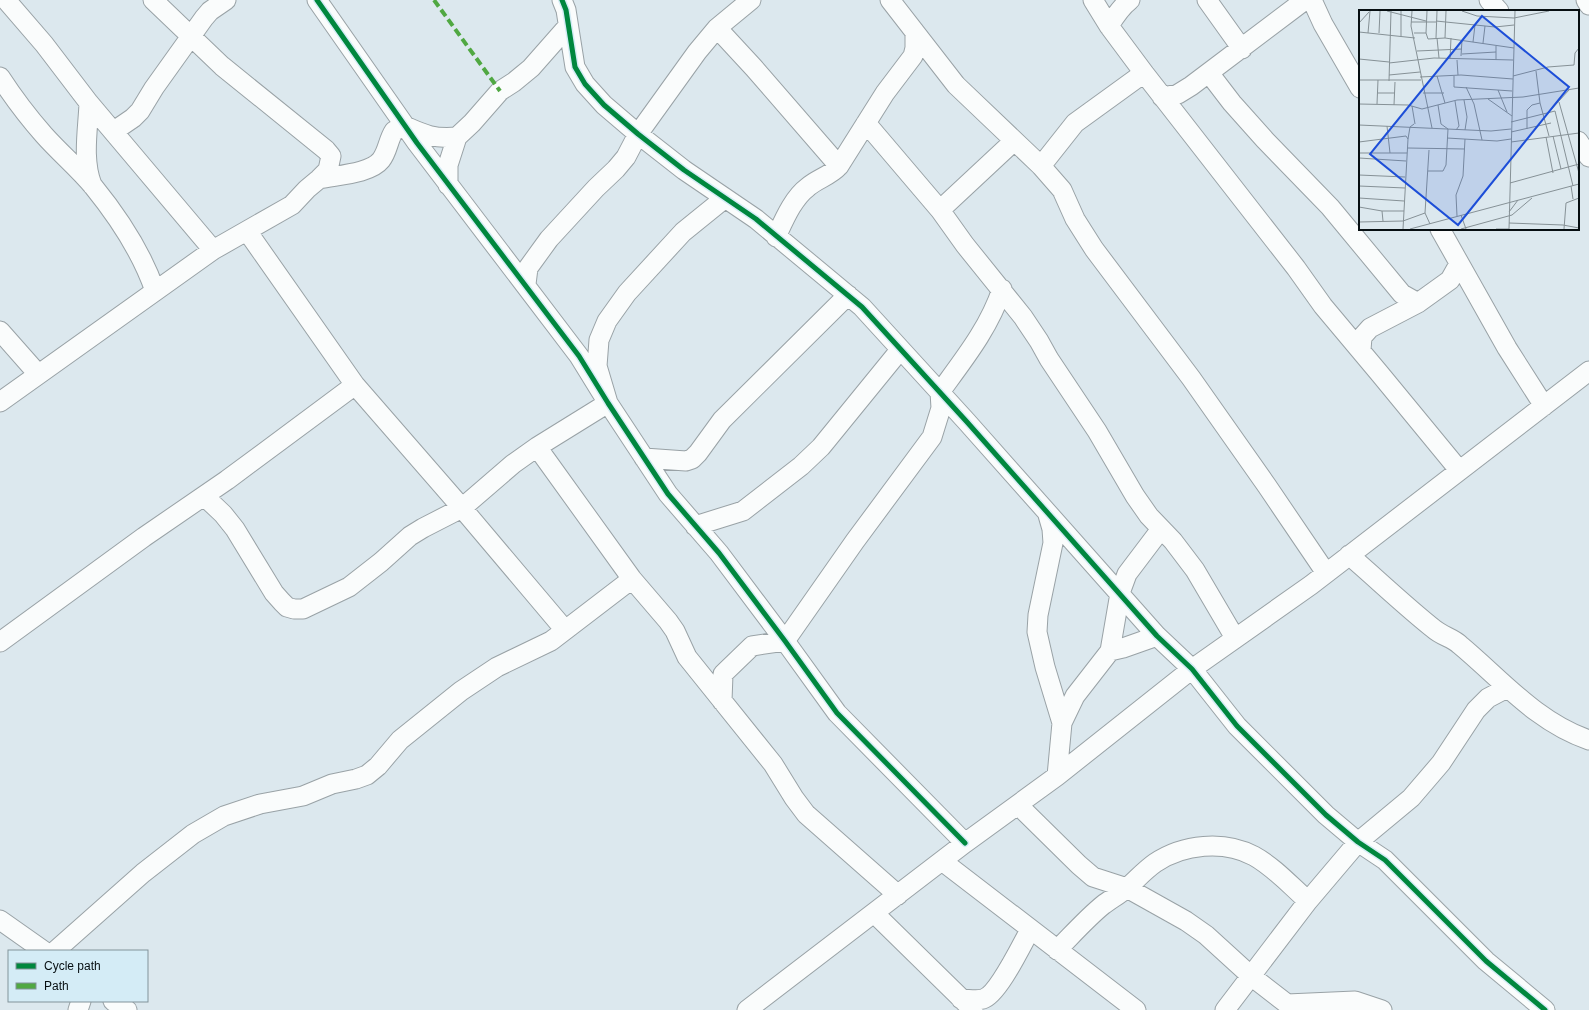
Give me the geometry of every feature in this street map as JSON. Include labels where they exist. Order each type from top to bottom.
[{"type":"street","points":[[6,0],[44,44],[90,104],[213,250]]},
{"type":"street","points":[[0,402],[213,250],[292,205],[328,170],[331,156],[326,150],[222,66],[153,0]]},
{"type":"street","points":[[114,131],[133,118],[140,111],[154,88],[210,11],[226,0]]},
{"type":"street","points":[[317,0],[448,185],[522,273],[579,356],[668,494],[719,554],[837,713],[966,843]]},
{"type":"street","points":[[562,0],[566,10],[575,67],[584,84],[604,105],[684,170],[756,220],[862,307],[940,392],[1157,636],[1192,669],[1237,726],[1326,815],[1358,842],[1385,860],[1486,961],[1545,1010]]},
{"type":"street","points":[[522,273],[559,227],[626,157],[638,134],[697,52],[717,28],[751,0]]},
{"type":"street","points":[[890,0],[956,85],[1041,166],[1062,190],[1075,219],[1094,249],[1191,378],[1326,573]]},
{"type":"street","points":[[1093,0],[1110,26],[1162,97],[1296,268],[1323,306],[1361,350],[1458,470]]},
{"type":"street","points":[[1110,26],[1115,15],[1124,4],[1130,0]]},
{"type":"street","points":[[1207,0],[1242,49]]},
{"type":"street","points":[[1162,97],[1178,94],[1209,73],[1305,0]]},
{"type":"street","points":[[1312,0],[1323,24],[1359,85]]},
{"type":"street","points":[[1586,0],[1589,5]]},
{"type":"street","points":[[448,185],[448,165],[457,137],[472,123],[500,91],[531,68],[568,26]]},
{"type":"street","points":[[717,28],[754,68],[839,166]]},
{"type":"street","points":[[776,237],[799,195],[808,186],[831,174],[839,166],[885,94],[913,56],[915,48],[915,32]]},
{"type":"street","points":[[1041,166],[1075,123],[1144,73]]},
{"type":"street","points":[[1209,73],[1232,103],[1265,140],[1330,207],[1402,294],[1418,303]]},
{"type":"street","points":[[0,77],[44,136],[93,186],[129,236],[149,273],[155,291]]},
{"type":"street","points":[[90,104],[86,158],[88,175],[93,186]]},
{"type":"street","points":[[866,123],[940,210],[964,245],[1002,289],[1023,317],[1065,384],[1097,431],[1135,496],[1149,516],[1173,541],[1195,570],[1236,638]]},
{"type":"street","points":[[319,179],[355,173],[367,169],[377,163],[381,160],[394,131],[405,126],[442,139],[457,137]]},
{"type":"street","points":[[940,210],[1014,141]]},
{"type":"street","points":[[1579,142],[1589,157]]},
{"type":"street","points":[[608,403],[597,366],[599,340],[607,321],[627,293],[683,232],[725,198]]},
{"type":"street","points":[[1440,230],[1459,275],[1544,406]]},
{"type":"street","points":[[247,232],[355,385],[566,630]]},
{"type":"street","points":[[1361,350],[1362,337],[1370,328],[1418,303],[1459,275]]},
{"type":"street","points":[[722,701],[723,674],[752,646],[785,641],[855,541],[932,437],[941,408],[940,392],[981,335],[993,313],[1002,289]]},
{"type":"street","points":[[1399,313],[1402,294]]},
{"type":"street","points":[[644,458],[686,461],[692,459],[722,420],[848,295]]},
{"type":"street","points":[[0,331],[38,374]]},
{"type":"street","points":[[695,526],[743,511],[801,466],[822,447],[900,350]]},
{"type":"street","points":[[747,1010],[942,861],[1057,776],[1192,669],[1326,573],[1458,470],[1589,371]]},
{"type":"street","points":[[0,642],[144,537],[204,496],[355,385]]},
{"type":"street","points":[[204,496],[223,514],[235,529],[274,592],[287,607],[303,609],[349,587],[381,562],[410,536],[462,508],[513,464],[537,447],[608,403]]},
{"type":"street","points":[[537,447],[632,579],[668,621],[675,631],[687,657],[773,764],[794,798],[806,814],[898,895]]},
{"type":"street","points":[[1048,515],[1052,529],[1053,543],[1038,615],[1037,632],[1045,667],[1062,723]]},
{"type":"street","points":[[1057,776],[1062,723],[1074,696],[1110,651],[1120,593],[1130,569],[1161,529]]},
{"type":"street","points":[[1349,555],[1436,631],[1455,640],[1463,646],[1507,688],[1546,720],[1589,740]]},
{"type":"street","points":[[56,950],[143,873],[193,834],[224,816],[260,804],[303,796],[332,784],[367,775],[378,766],[400,740],[461,691],[497,667],[552,641],[632,579]]},
{"type":"street","points":[[1110,651],[1157,636]]},
{"type":"street","points":[[1226,1010],[1250,976],[1308,901],[1358,842],[1410,798],[1441,763],[1476,710],[1488,698],[1507,688]]},
{"type":"street","points":[[1018,805],[1093,877],[1127,888],[1206,935],[1250,976],[1291,1007],[1355,1001],[1382,1010]]},
{"type":"street","points":[[1057,950],[1102,906],[1127,888],[1144,871],[1156,862],[1190,847],[1211,845],[1233,849],[1253,855],[1267,864],[1308,901]]},
{"type":"street","points":[[942,861],[1136,1010]]},
{"type":"street","points":[[874,913],[967,1004],[984,999],[992,993],[1000,983],[1030,930]]},
{"type":"street","points":[[0,920],[43,950]]},
{"type":"street","points":[[115,1002],[127,1010]]},
{"type":"marked path","points":[[434,0],[500,91]]},
{"type":"cycle path","points":[[317,0],[417,143],[579,356],[668,494],[719,553],[837,713],[965,843]]},
{"type":"cycle path","points":[[562,0],[566,10],[575,67],[585,84],[604,105],[684,170],[756,219],[862,307],[967,422],[1157,636],[1192,669],[1237,726],[1326,815],[1358,842],[1385,860],[1486,961],[1545,1010]]}]
